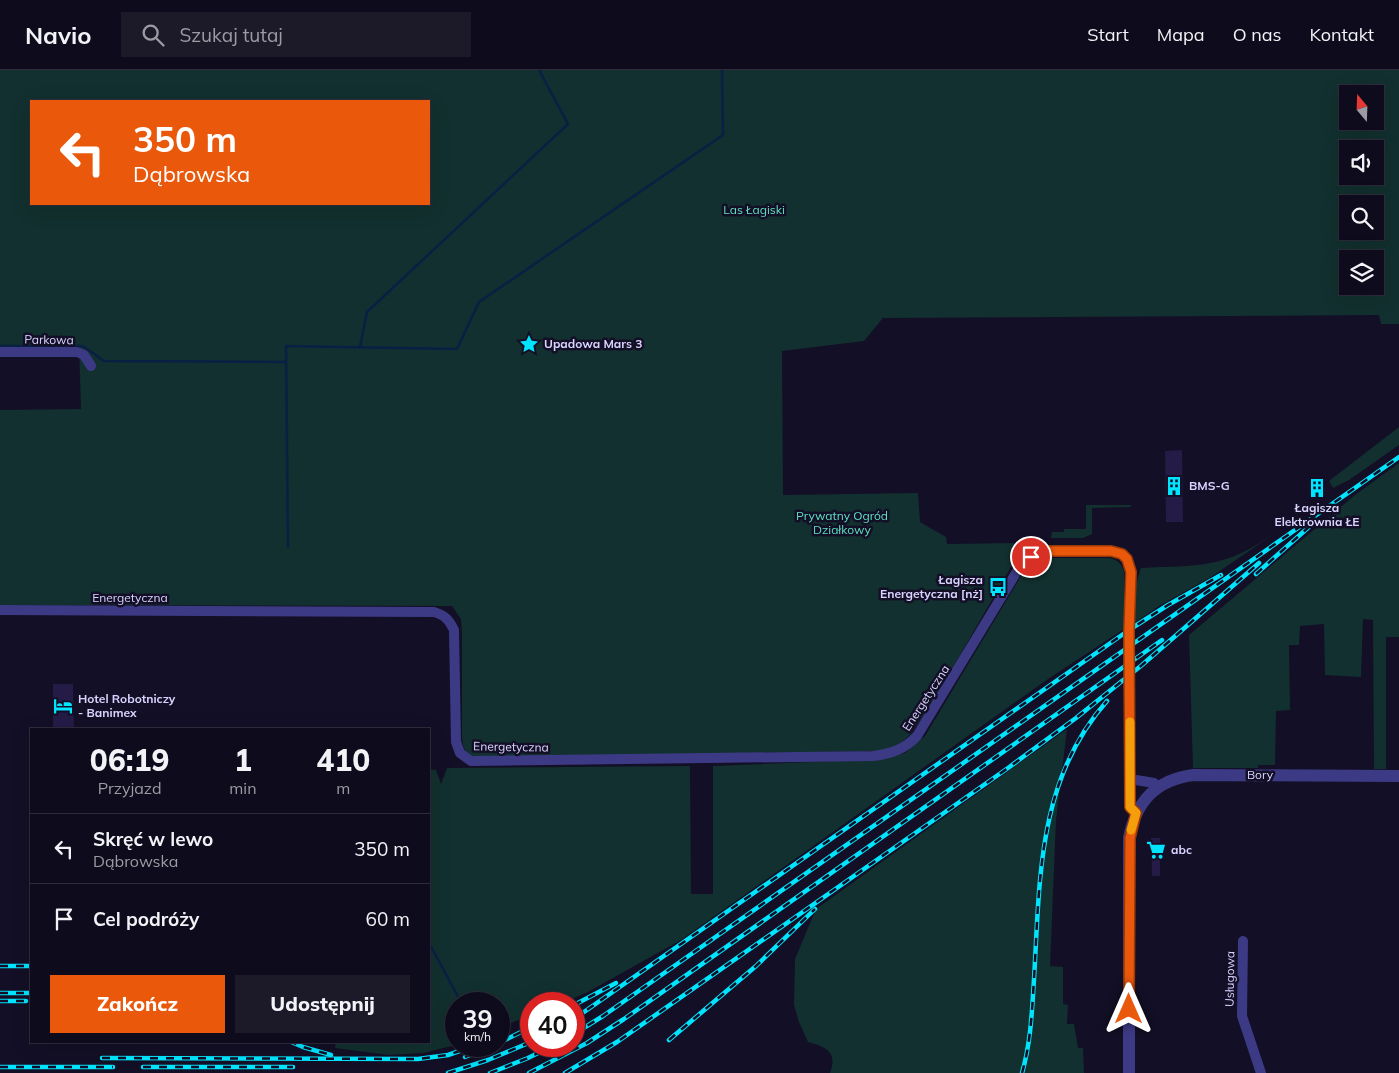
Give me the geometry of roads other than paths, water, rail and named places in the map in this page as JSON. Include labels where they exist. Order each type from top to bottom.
[{"type":"street","name":"Parkowa","points":[[0,352],[77,352],[84,355],[91,366]]},
{"type":"street","name":"Energetyczna","points":[[0,610],[434,612],[441,614],[448,618],[454,630],[456,742],[460,753],[470,761],[873,756],[896,752],[910,744],[918,736],[1019,568],[1035,554],[1050,551],[1111,551],[1122,554],[1127,559],[1131,572],[1129,630],[1130,779]]},
{"type":"street","name":"Bory","points":[[1136,813],[1143,802],[1158,787],[1173,778],[1193,775],[1399,776]]},
{"type":"street","points":[[1129,1073],[1130,838],[1136,813],[1130,807],[1130,779],[1154,783],[1158,787]]},
{"type":"street","name":"Usługowa","points":[[1244,941],[1242,1016],[1261,1073]]},
{"type":"waterway","points":[[360,347],[367,312],[568,124],[539,70]]},
{"type":"waterway","points":[[288,547],[286,346],[457,349],[479,302],[723,135],[722,70]]},
{"type":"waterway","points":[[0,346],[83,346],[104,361],[285,362]]},
{"type":"waterway","points":[[430,945],[456,992]]},
{"type":"railway","points":[[585,1027],[1399,457]]},
{"type":"railway","points":[[1256,574],[1310,526]]},
{"type":"railway","points":[[565,1073],[617,1042],[1008,768],[1076,718],[1142,665],[1259,563]]},
{"type":"railway","points":[[585,1011],[1129,630],[1221,575]]},
{"type":"railway","points":[[529,1073],[587,1043],[624,1019],[1162,640]]},
{"type":"railway","points":[[1022,1073],[1031,1026],[1038,904],[1046,832],[1055,797],[1067,764],[1084,732],[1107,701]]},
{"type":"railway","points":[[669,1040],[756,966],[815,909]]},
{"type":"railway","points":[[0,966],[30,966]]},
{"type":"railway","points":[[585,999],[616,983]]},
{"type":"railway","points":[[0,993],[30,993]]},
{"type":"railway","points":[[0,1001],[26,1001]]},
{"type":"railway","points":[[510,1038],[520,1032]]},
{"type":"railway","points":[[294,1043],[331,1055]]},
{"type":"railway","points":[[448,1073],[488,1060],[520,1047]]},
{"type":"railway","points":[[102,1058],[418,1059],[445,1055]]},
{"type":"railway","points":[[490,1073],[530,1057]]},
{"type":"railway","points":[[0,1067],[113,1067]]},
{"type":"railway","points":[[143,1067],[293,1067]]},
{"type":"place","name":"Upadowa Mars 3","points":[[529,344]]},
{"type":"place","name":"BMS-G","points":[[1174,486]]},
{"type":"place","name":"Łagisza Elektrownia ŁE","points":[[1317,488]]},
{"type":"place","name":"Łagisza Energetyczna [nż]","points":[[998,587]]},
{"type":"place","name":"Hotel Robotniczy - Banimex","points":[[63,706]]},
{"type":"place","name":"abc","points":[[1156,850]]},
{"type":"park label","name":"Las Łagiski","points":[[754,210]]},
{"type":"park label","name":"Prywatny Ogród Działkowy","points":[[842,523]]}]
